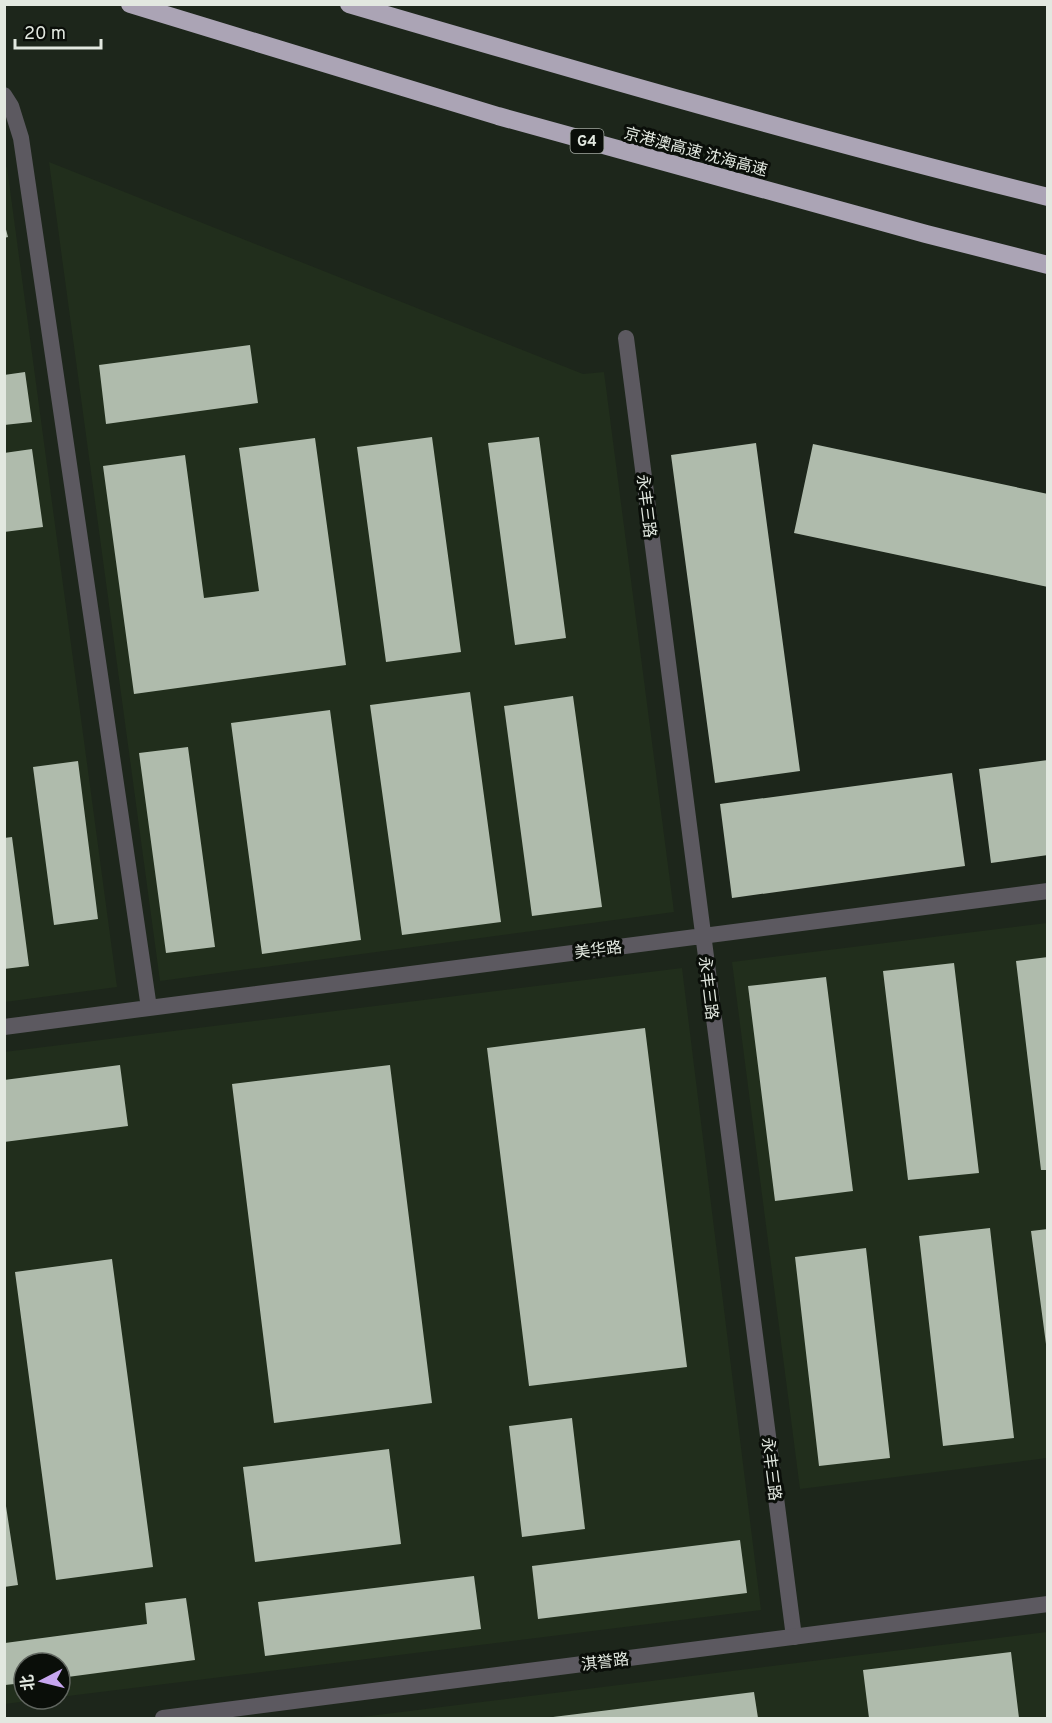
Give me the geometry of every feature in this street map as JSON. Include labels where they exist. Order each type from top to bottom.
[{"type":"highway","name":"京港澳高速 沈海高速","points":[[130,4],[498,116],[1047,265]]},
{"type":"highway","points":[[350,4],[515,53],[1047,198]]},
{"type":"street","points":[[4,95],[11,106],[21,138],[149,1008]]},
{"type":"street","name":"永丰三路","points":[[626,338],[794,1637]]},
{"type":"street","name":"美华路","points":[[4,1026],[1047,891]]},
{"type":"street","name":"淇誉路","points":[[163,1719],[1047,1604]]},
{"type":"shaded area","points":[[49,162],[583,374],[604,372],[674,912],[160,981]]},
{"type":"shaded area","points":[[7,167],[117,987],[5,1002],[4,168]]},
{"type":"shaded area","points":[[1047,923],[1047,1458],[800,1489],[732,962]]},
{"type":"shaded area","points":[[682,968],[761,1610],[72,1696],[72,1651],[12,1651],[12,1703],[5,1704],[4,1052]]},
{"type":"shaded area","points":[[1047,1632],[1047,1718],[353,1718]]},
{"type":"building","points":[[4,222],[8,237],[4,238]]},
{"type":"building","points":[[250,345],[258,403],[106,424],[99,365]]},
{"type":"building","points":[[25,372],[32,422],[4,425],[4,375]]},
{"type":"building","points":[[432,437],[461,652],[386,662],[357,447]]},
{"type":"building","points":[[539,437],[566,638],[515,645],[488,443]]},
{"type":"building","points":[[315,438],[346,665],[134,694],[103,466],[185,455],[204,598],[259,591],[239,448]]},
{"type":"building","points":[[756,443],[800,771],[715,783],[671,455]]},
{"type":"building","points":[[813,444],[1048,494],[1048,587],[794,533]]},
{"type":"building","points":[[32,449],[43,527],[4,532],[4,453]]},
{"type":"building","points":[[470,692],[501,922],[402,935],[370,705]]},
{"type":"building","points":[[573,696],[602,907],[532,916],[504,706]]},
{"type":"building","points":[[330,710],[361,940],[262,954],[231,723]]},
{"type":"building","points":[[188,747],[215,947],[166,953],[139,753]]},
{"type":"building","points":[[1048,760],[1048,855],[991,863],[979,769]]},
{"type":"building","points":[[78,761],[98,919],[54,925],[33,767]]},
{"type":"building","points":[[952,773],[965,866],[732,898],[720,804]]},
{"type":"building","points":[[12,837],[29,966],[4,969],[4,838]]},
{"type":"building","points":[[1048,957],[1048,1170],[1041,1170],[1016,961]]},
{"type":"building","points":[[954,963],[979,1173],[908,1180],[883,971]]},
{"type":"building","points":[[826,977],[853,1191],[775,1201],[748,986]]},
{"type":"building","points":[[645,1028],[687,1367],[529,1386],[487,1048]]},
{"type":"building","points":[[120,1065],[128,1126],[4,1142],[4,1080]]},
{"type":"building","points":[[390,1065],[432,1403],[274,1423],[232,1084]]},
{"type":"building","points":[[990,1228],[1014,1438],[943,1446],[919,1236]]},
{"type":"building","points":[[1048,1229],[1048,1344],[1046,1344],[1031,1231]]},
{"type":"building","points":[[866,1248],[890,1458],[819,1466],[795,1257]]},
{"type":"building","points":[[112,1259],[153,1567],[56,1580],[15,1272]]},
{"type":"building","points":[[572,1418],[585,1529],[522,1537],[509,1426]]},
{"type":"building","points":[[389,1449],[401,1544],[255,1562],[243,1467]]},
{"type":"building","points":[[4,1493],[18,1585],[4,1587]]},
{"type":"building","points":[[740,1540],[747,1593],[538,1619],[532,1566]]},
{"type":"building","points":[[474,1576],[481,1629],[265,1656],[258,1602]]},
{"type":"building","points":[[186,1598],[195,1660],[72,1676],[72,1651],[12,1651],[12,1684],[5,1685],[5,1643],[147,1624],[145,1603]]},
{"type":"building","points":[[1011,1652],[1019,1718],[869,1718],[863,1670]]},
{"type":"building","points":[[754,1692],[758,1718],[553,1718],[553,1717]]}]
